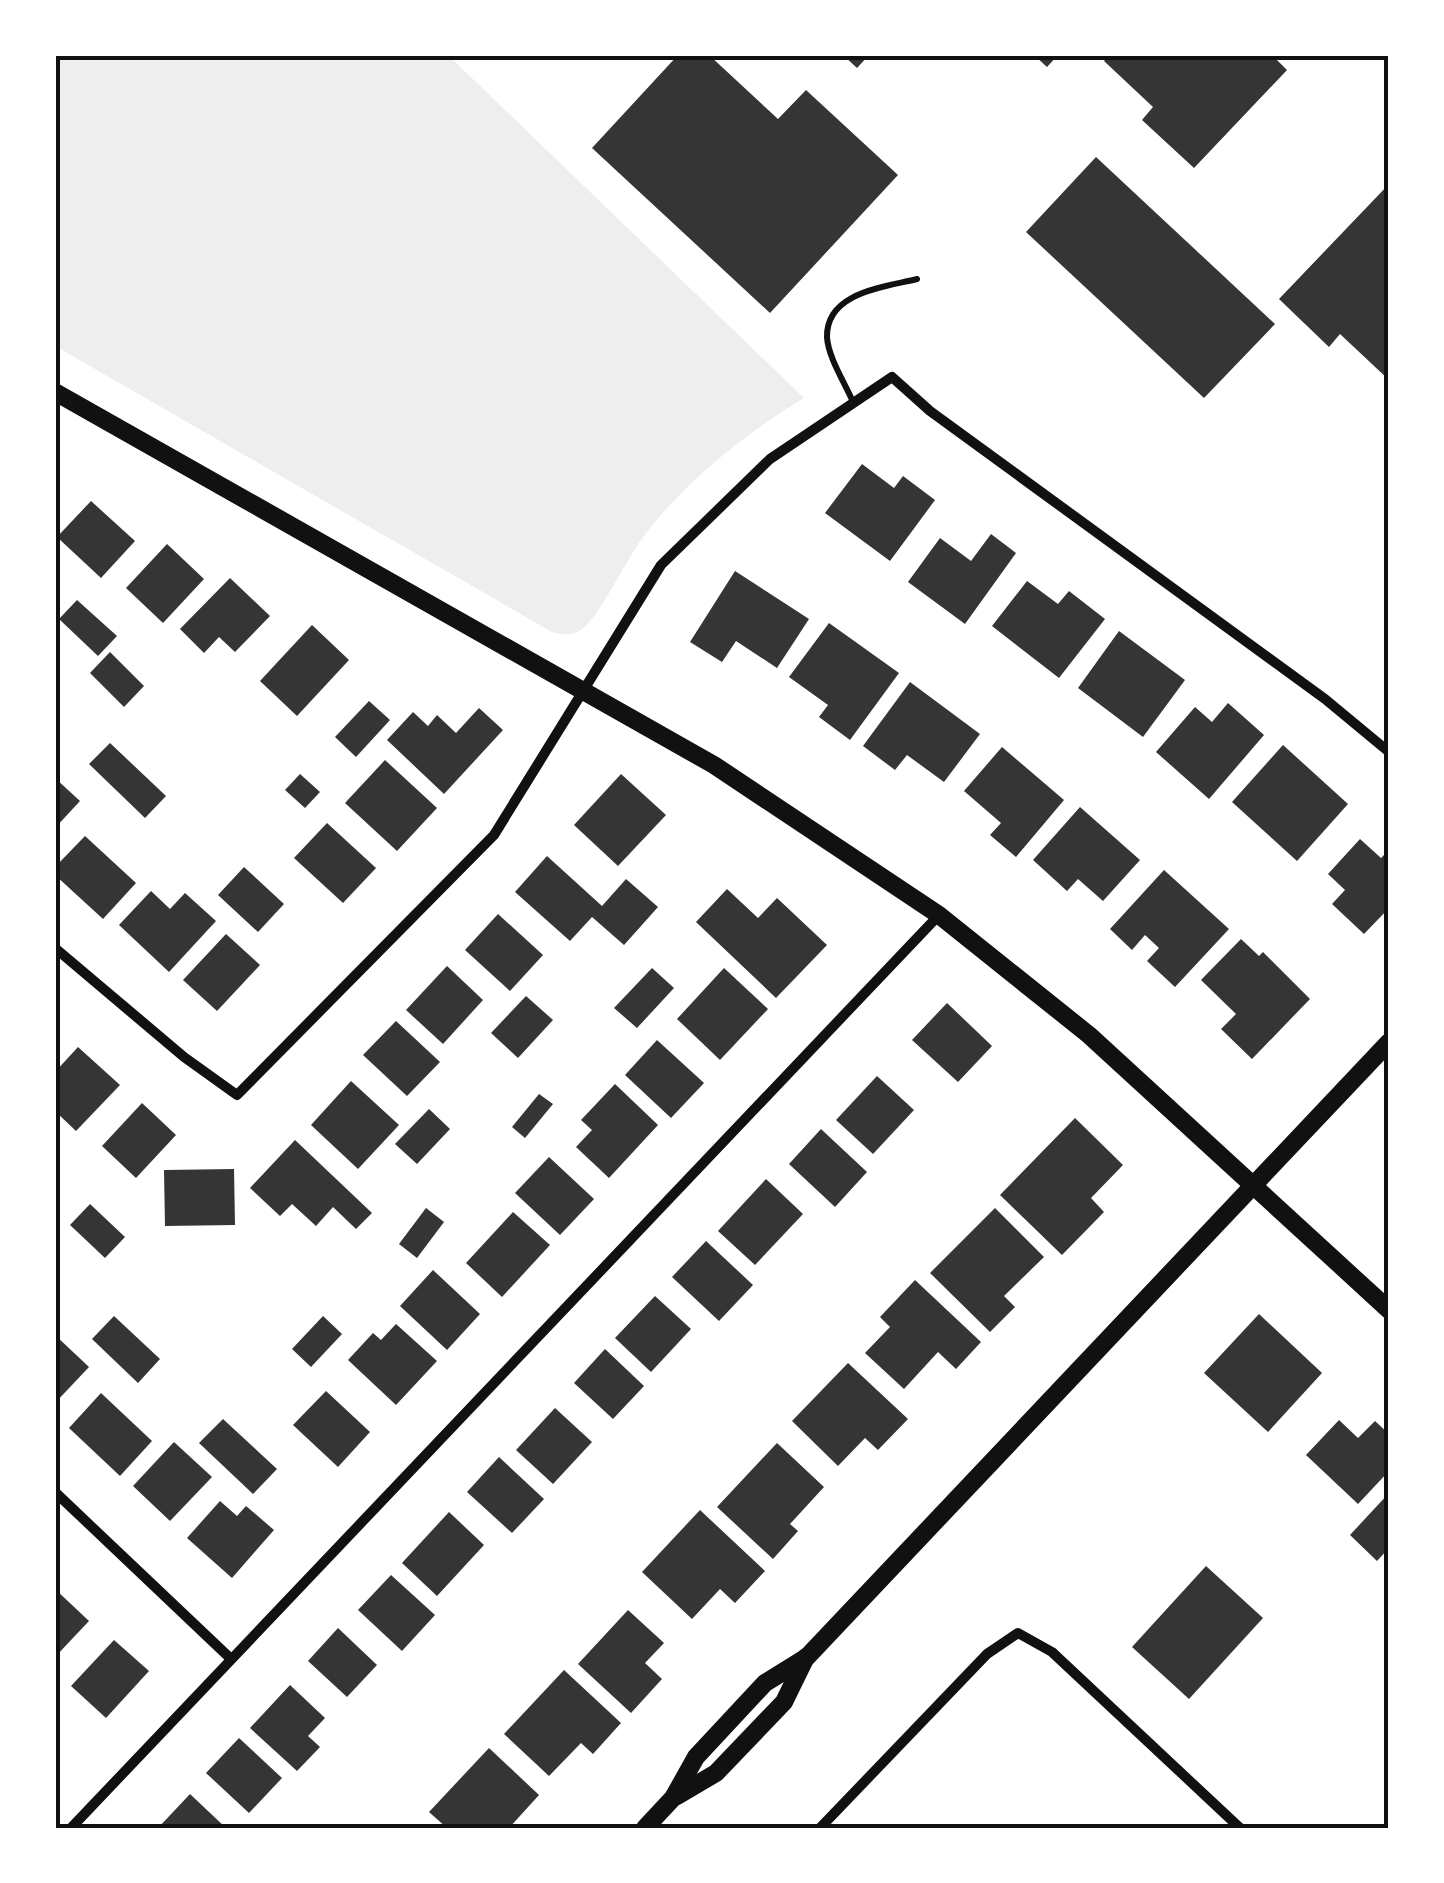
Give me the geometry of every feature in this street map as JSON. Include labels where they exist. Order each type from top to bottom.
[{"type":"street","points":[[55,948],[184,1057],[237,1094],[494,834],[661,566],[770,459],[892,377],[930,411],[1325,699],[1389,752]]},
{"type":"street","points":[[55,392],[714,765],[939,914],[1089,1034],[1389,1310]]},
{"type":"street","points":[[71,1828],[939,914]]},
{"type":"street","points":[[645,1828],[673,1798],[696,1757],[765,1683],[807,1656],[1252,1182],[1389,1042]]},
{"type":"street","points":[[55,1492],[230,1658]]},
{"type":"street","points":[[820,1828],[986,1654],[1018,1633],[1052,1652],[1240,1828]]},
{"type":"street","points":[[673,1798],[716,1773],[784,1702],[807,1656]]},
{"type":"lane","points":[[853,404],[827,340],[830,318],[851,296],[918,278]]},
{"type":"shaded area","points":[[55,55],[448,55],[804,398],[737,444],[676,499],[641,540],[588,624],[574,633],[552,632],[55,346]]},
{"type":"building","points":[[678,55],[709,55],[778,119],[806,90],[898,175],[770,313],[592,148]]},
{"type":"building","points":[[843,55],[869,55],[857,68]]},
{"type":"building","points":[[1034,55],[1058,55],[1047,67]]},
{"type":"building","points":[[1109,55],[1272,55],[1287,70],[1194,168],[1142,120],[1153,107],[1104,61]]},
{"type":"building","points":[[1096,157],[1275,324],[1204,398],[1026,232]]},
{"type":"building","points":[[1389,184],[1389,380],[1340,334],[1329,347],[1279,299]]},
{"type":"building","points":[[862,464],[894,488],[903,476],[935,500],[890,561],[825,513]]},
{"type":"building","points":[[91,501],[135,541],[101,578],[57,537]]},
{"type":"building","points":[[991,534],[1016,553],[965,624],[908,582],[940,538],[971,561]]},
{"type":"building","points":[[167,544],[204,579],[163,623],[126,588]]},
{"type":"building","points":[[735,571],[809,619],[777,668],[736,641],[722,662],[690,642]]},
{"type":"building","points":[[230,578],[270,616],[235,652],[219,637],[204,653],[180,629]]},
{"type":"building","points":[[1027,581],[1058,604],[1069,591],[1105,619],[1059,678],[992,626]]},
{"type":"building","points":[[77,600],[117,636],[98,656],[59,619]]},
{"type":"building","points":[[829,623],[899,673],[850,740],[819,717],[828,705],[789,677]]},
{"type":"building","points":[[312,625],[349,660],[297,716],[260,681]]},
{"type":"building","points":[[1119,631],[1185,680],[1143,737],[1078,688]]},
{"type":"building","points":[[110,652],[144,686],[124,707],[90,673]]},
{"type":"building","points":[[910,682],[980,734],[944,782],[907,755],[895,770],[863,746]]},
{"type":"building","points":[[369,701],[390,720],[356,757],[335,737]]},
{"type":"building","points":[[1228,703],[1264,735],[1209,799],[1156,752],[1195,707],[1212,722]]},
{"type":"building","points":[[479,708],[503,730],[444,794],[387,740],[413,712],[428,726],[437,715],[456,733]]},
{"type":"building","points":[[110,743],[166,796],[145,818],[89,764]]},
{"type":"building","points":[[1283,745],[1348,804],[1297,861],[1232,802]]},
{"type":"building","points":[[1002,747],[1064,800],[1016,857],[990,835],[1001,823],[964,791]]},
{"type":"building","points":[[385,760],[437,808],[397,851],[345,803]]},
{"type":"building","points":[[300,774],[320,792],[305,808],[285,790]]},
{"type":"building","points":[[621,774],[666,815],[618,866],[574,825]]},
{"type":"building","points":[[55,778],[80,801],[55,828]]},
{"type":"building","points":[[1080,807],[1140,860],[1103,901],[1078,879],[1067,891],[1033,860]]},
{"type":"building","points":[[327,823],[376,868],[343,903],[294,858]]},
{"type":"building","points":[[85,836],[136,883],[103,919],[55,875],[55,867]]},
{"type":"building","points":[[1360,839],[1381,858],[1389,850],[1389,908],[1364,934],[1332,904],[1345,890],[1328,874]]},
{"type":"building","points":[[547,856],[602,906],[626,879],[658,907],[624,945],[592,917],[570,941],[515,892]]},
{"type":"building","points":[[244,867],[284,904],[258,932],[218,895]]},
{"type":"building","points":[[1164,870],[1229,929],[1175,987],[1147,961],[1159,948],[1145,935],[1132,950],[1110,929]]},
{"type":"building","points":[[727,889],[758,918],[777,898],[827,945],[776,998],[696,922]]},
{"type":"building","points":[[151,891],[170,909],[185,893],[216,921],[169,972],[119,925]]},
{"type":"building","points":[[498,914],[543,955],[510,991],[465,950]]},
{"type":"building","points":[[226,934],[260,965],[217,1011],[183,980]]},
{"type":"building","points":[[1241,939],[1259,956],[1263,952],[1310,999],[1252,1059],[1221,1029],[1236,1014],[1201,980]]},
{"type":"building","points":[[447,966],[483,1000],[443,1044],[406,1010]]},
{"type":"building","points":[[652,968],[674,988],[637,1028],[614,1008]]},
{"type":"building","points":[[724,968],[768,1009],[720,1060],[677,1019]]},
{"type":"building","points":[[526,996],[553,1020],[518,1058],[491,1033]]},
{"type":"building","points":[[947,1003],[992,1046],[958,1082],[912,1040]]},
{"type":"building","points":[[396,1021],[440,1062],[407,1096],[363,1055]]},
{"type":"building","points":[[657,1040],[704,1083],[671,1118],[625,1075]]},
{"type":"building","points":[[78,1047],[120,1085],[76,1131],[55,1111],[55,1072]]},
{"type":"building","points":[[877,1076],[914,1110],[873,1154],[836,1120]]},
{"type":"building","points":[[351,1081],[399,1125],[358,1169],[311,1125]]},
{"type":"building","points":[[615,1084],[658,1125],[609,1178],[576,1147],[592,1130],[581,1120]]},
{"type":"building","points":[[539,1094],[553,1104],[525,1138],[512,1127]]},
{"type":"building","points":[[142,1103],[176,1135],[136,1178],[102,1146]]},
{"type":"building","points":[[429,1109],[450,1129],[417,1164],[395,1144]]},
{"type":"building","points":[[1075,1118],[1123,1165],[1091,1198],[1104,1212],[1062,1255],[1000,1195]]},
{"type":"building","points":[[821,1129],[867,1172],[835,1207],[789,1164]]},
{"type":"building","points":[[295,1140],[372,1213],[356,1229],[333,1207],[316,1226],[292,1204],[280,1216],[250,1188]]},
{"type":"building","points":[[549,1157],[594,1199],[560,1235],[515,1193]]},
{"type":"building","points":[[234,1169],[235,1225],[165,1226],[164,1170]]},
{"type":"building","points":[[766,1179],[803,1214],[755,1265],[718,1231]]},
{"type":"building","points":[[90,1204],[125,1237],[105,1258],[70,1225]]},
{"type":"building","points":[[426,1208],[444,1222],[417,1258],[399,1244]]},
{"type":"building","points":[[995,1208],[1044,1257],[1004,1296],[1015,1307],[990,1332],[930,1273]]},
{"type":"building","points":[[513,1212],[550,1245],[502,1297],[466,1263]]},
{"type":"building","points":[[706,1241],[753,1285],[719,1321],[672,1277]]},
{"type":"building","points":[[433,1270],[480,1314],[447,1350],[400,1306]]},
{"type":"building","points":[[915,1280],[981,1342],[956,1369],[938,1352],[904,1389],[865,1353],[890,1327],[880,1317]]},
{"type":"building","points":[[655,1296],[691,1329],[651,1372],[615,1338]]},
{"type":"building","points":[[1259,1314],[1322,1373],[1268,1432],[1204,1373]]},
{"type":"building","points":[[114,1316],[160,1359],[138,1383],[92,1339]]},
{"type":"building","points":[[323,1316],[342,1334],[311,1367],[292,1349]]},
{"type":"building","points":[[396,1324],[437,1361],[396,1405],[348,1360],[373,1333],[381,1340]]},
{"type":"building","points":[[55,1335],[89,1367],[55,1403]]},
{"type":"building","points":[[605,1349],[644,1386],[613,1419],[574,1383]]},
{"type":"building","points":[[848,1363],[908,1419],[878,1450],[865,1438],[838,1466],[792,1421]]},
{"type":"building","points":[[326,1391],[370,1432],[338,1467],[293,1425]]},
{"type":"building","points":[[101,1393],[152,1441],[120,1476],[69,1428]]},
{"type":"building","points":[[555,1408],[592,1442],[553,1484],[516,1450]]},
{"type":"building","points":[[223,1419],[277,1469],[253,1494],[199,1443]]},
{"type":"building","points":[[1339,1420],[1358,1438],[1375,1421],[1389,1434],[1389,1471],[1358,1504],[1306,1455]]},
{"type":"building","points":[[174,1442],[212,1477],[170,1521],[133,1486]]},
{"type":"building","points":[[777,1443],[824,1487],[790,1524],[798,1531],[773,1559],[717,1507]]},
{"type":"building","points":[[499,1457],[544,1499],[512,1533],[467,1492]]},
{"type":"building","points":[[1389,1493],[1389,1548],[1377,1561],[1350,1535]]},
{"type":"building","points":[[220,1501],[237,1516],[246,1506],[274,1530],[232,1578],[187,1538]]},
{"type":"building","points":[[700,1510],[765,1571],[735,1603],[720,1589],[692,1619],[642,1572]]},
{"type":"building","points":[[449,1512],[484,1545],[437,1596],[402,1563]]},
{"type":"building","points":[[1206,1566],[1263,1618],[1189,1699],[1132,1647]]},
{"type":"building","points":[[391,1575],[435,1615],[402,1651],[358,1610]]},
{"type":"building","points":[[55,1589],[89,1621],[55,1657]]},
{"type":"building","points":[[628,1610],[664,1643],[645,1663],[662,1679],[631,1713],[578,1664]]},
{"type":"building","points":[[338,1628],[377,1665],[347,1697],[308,1661]]},
{"type":"building","points":[[114,1640],[149,1671],[106,1718],[71,1686]]},
{"type":"building","points":[[564,1670],[621,1723],[593,1754],[581,1743],[549,1776],[504,1734]]},
{"type":"building","points":[[290,1685],[325,1718],[308,1736],[320,1747],[297,1771],[250,1728]]},
{"type":"building","points":[[239,1738],[282,1778],[249,1813],[206,1773]]},
{"type":"building","points":[[489,1748],[539,1795],[509,1828],[447,1828],[429,1812]]},
{"type":"building","points":[[190,1794],[226,1828],[158,1828]]}]
